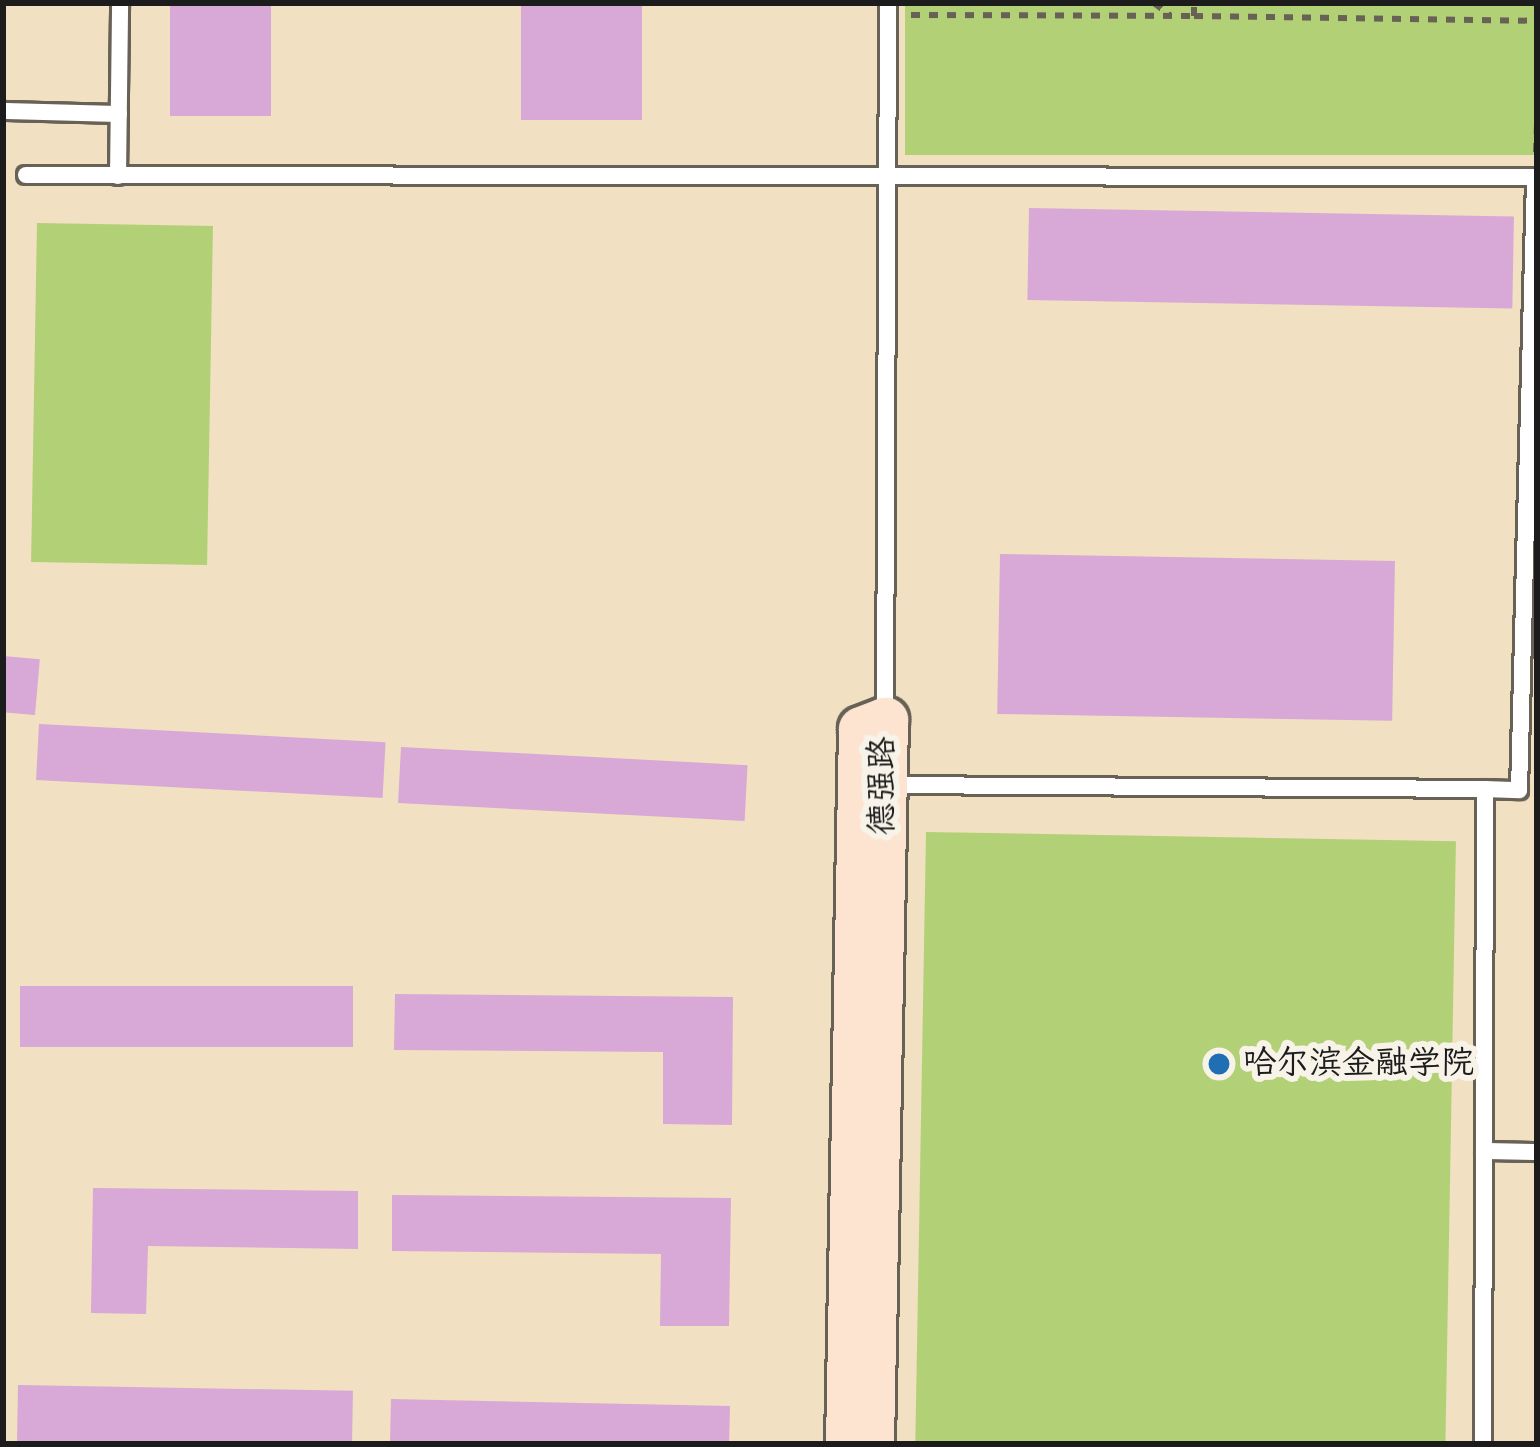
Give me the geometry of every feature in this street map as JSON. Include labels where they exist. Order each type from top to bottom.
[{"type":"street","name":"德强路","points":[[848,1444],[861,729],[885,720],[871,1444]]},
{"type":"lane","points":[[118,176],[120,3]]},
{"type":"lane","points":[[885,720],[888,9]]},
{"type":"lane","points":[[3,111],[119,114]]},
{"type":"lane","points":[[26,175],[1536,177],[1519,790],[884,785]]},
{"type":"lane","points":[[1483,1444],[1485,789]]},
{"type":"lane","points":[[1484,1151],[1537,1152]]},
{"type":"path","points":[[1154,3],[1171,16]]},
{"type":"path","points":[[1194,3],[1194,16]]},
{"type":"path","points":[[888,9],[1537,21]]},
{"type":"green space","points":[[905,3],[1537,3],[1537,155],[905,155]]},
{"type":"green space","points":[[37,223],[213,226],[207,565],[31,562]]},
{"type":"green space","points":[[926,832],[1456,841],[1445,1444],[915,1444]]},
{"type":"building","points":[[170,3],[271,3],[271,116],[170,116]]},
{"type":"building","points":[[521,3],[642,3],[642,120],[521,120]]},
{"type":"building","points":[[1029,208],[1514,216],[1512,308],[1027,300]]},
{"type":"building","points":[[1000,554],[1395,561],[1392,721],[997,714]]},
{"type":"building","points":[[3,656],[40,659],[35,715],[3,712]]},
{"type":"building","points":[[39,724],[386,742],[383,798],[36,780]]},
{"type":"building","points":[[401,747],[748,765],[745,821],[398,803]]},
{"type":"building","points":[[20,986],[353,986],[353,1047],[20,1047]]},
{"type":"building","points":[[395,994],[733,997],[732,1125],[663,1124],[663,1052],[394,1050]]},
{"type":"building","points":[[93,1188],[358,1191],[358,1249],[148,1246],[146,1314],[91,1313]]},
{"type":"building","points":[[392,1195],[731,1198],[729,1326],[660,1326],[661,1254],[392,1251]]},
{"type":"building","points":[[18,1385],[353,1391],[352,1444],[17,1444]]},
{"type":"building","points":[[391,1399],[730,1406],[729,1444],[390,1444]]},
{"type":"place","name":"哈尔滨金融学院","points":[[1219,1064]]}]
